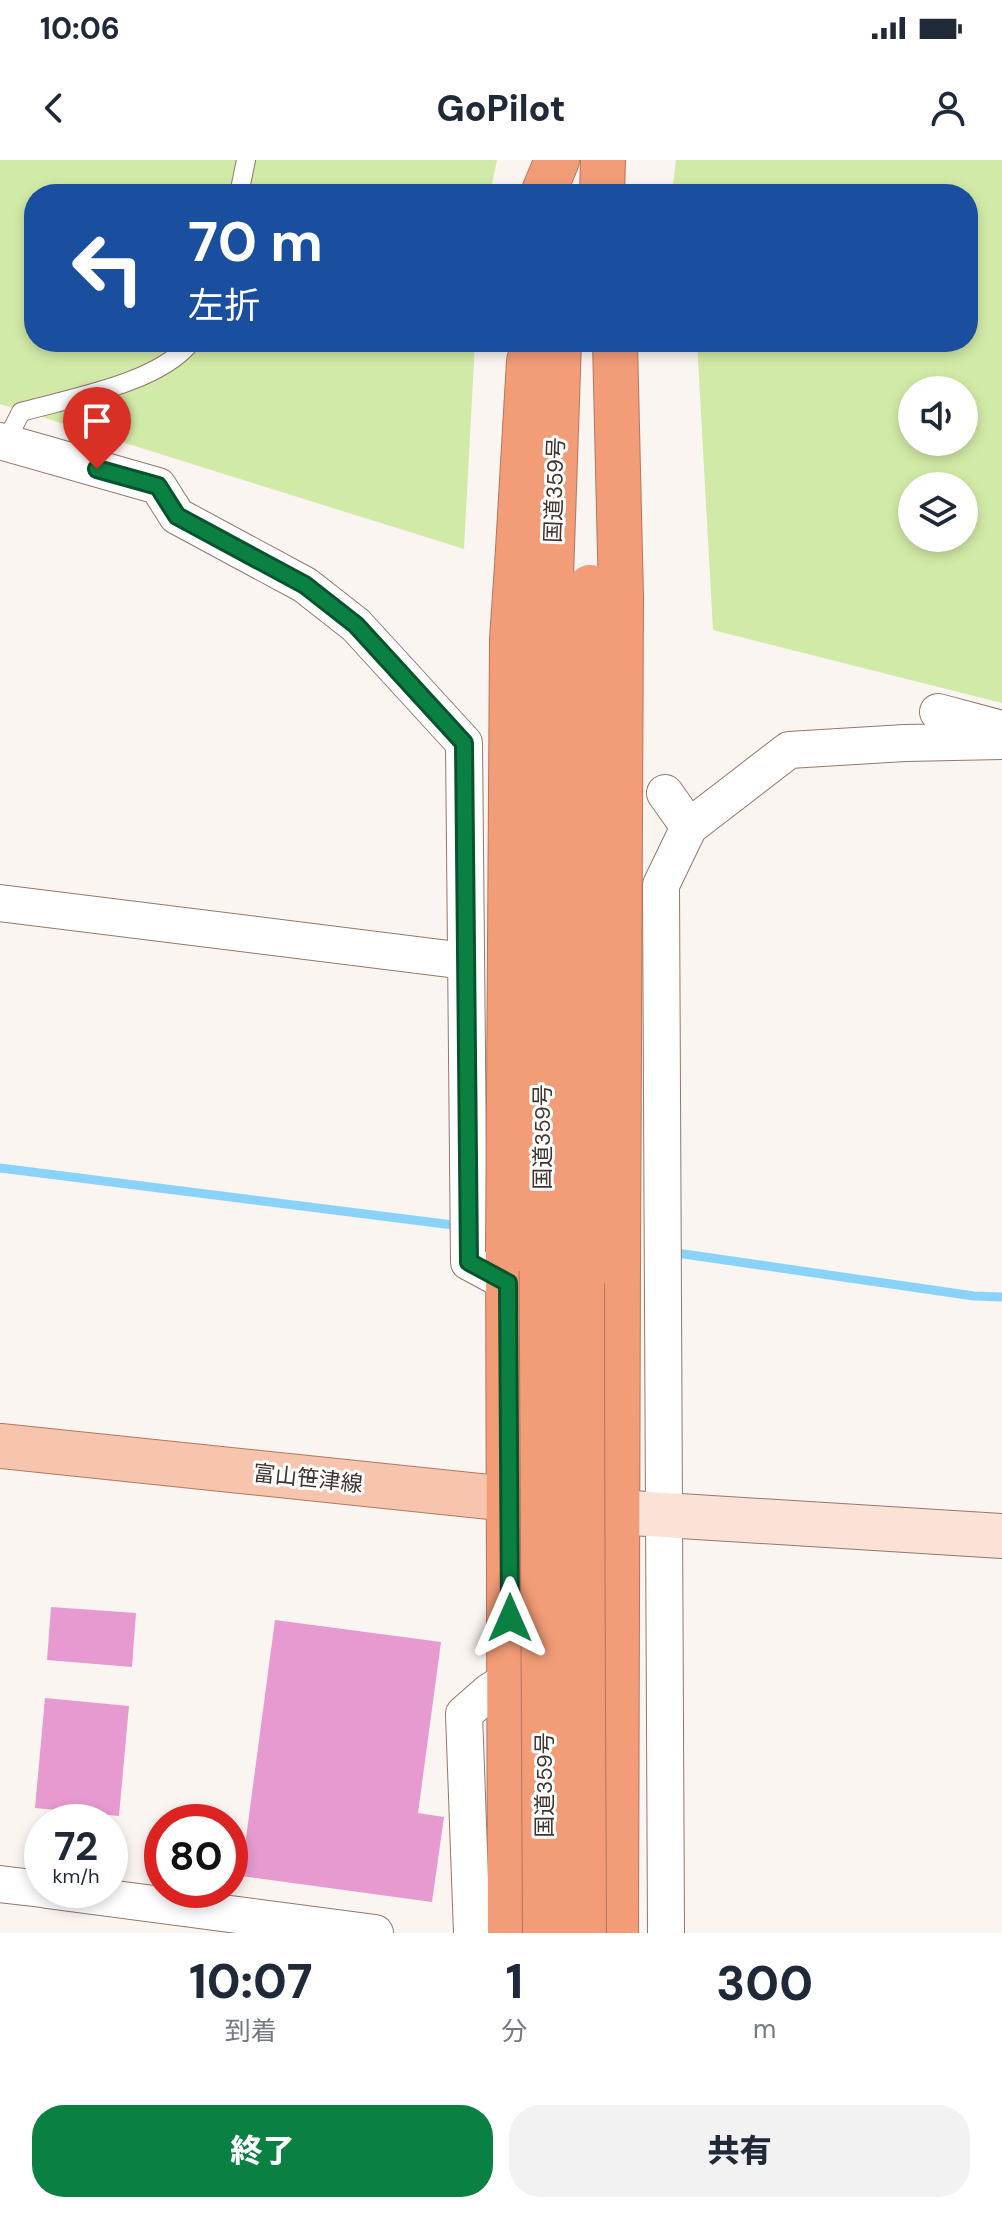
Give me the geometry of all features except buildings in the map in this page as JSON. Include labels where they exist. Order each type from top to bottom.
[{"type":"highway","points":[[547,184],[557,160]]},
{"type":"highway","points":[[564,184],[565,160]]},
{"type":"highway","points":[[602,184],[603,160]]},
{"type":"highway","points":[[510,1933],[508,1268],[512,639],[529,352]]},
{"type":"highway","name":"国道359号","points":[[545,1933],[541,1154],[547,727],[559,352]]},
{"type":"highway","name":"国道359号","points":[[584,1933],[581,1347],[583,848],[592,352]]},
{"type":"highway","points":[[615,352],[621,597],[616,1933]]},
{"type":"main road","name":"富山笹津線","points":[[0,1446],[616,1512]]},
{"type":"street","points":[[3,442],[158,486],[177,516],[305,585],[356,625],[464,743],[469,1262],[508,1268]]},
{"type":"street","points":[[938,712],[1002,729]]},
{"type":"street","points":[[666,1933],[661,885],[689,827],[789,750],[1002,741]]},
{"type":"street","points":[[665,793],[689,827]]},
{"type":"street","points":[[0,903],[465,961]]},
{"type":"street","points":[[616,1512],[1002,1536]]},
{"type":"street","points":[[472,1933],[464,1714],[511,1678]]},
{"type":"street","points":[[0,1884],[24,1887]]},
{"type":"street","points":[[128,1901],[375,1933]]},
{"type":"lane","points":[[241,184],[246,160]]},
{"type":"lane","points":[[3,442],[21,412],[149,375],[184,352]]},
{"type":"green space","points":[[0,160],[497,160],[492,184],[24,184],[24,352],[474,352],[464,549],[0,404]]},
{"type":"green space","points":[[676,160],[1002,160],[1002,703],[713,630],[698,352],[978,352],[978,184],[673,184]]},
{"type":"waterway","points":[[0,1168],[461,1226]]},
{"type":"waterway","points":[[670,1252],[974,1296],[1002,1297]]},
{"type":"route","points":[[97,469],[158,486],[177,516],[305,585],[356,625],[464,743],[469,1262],[508,1283],[510,1618]]}]
